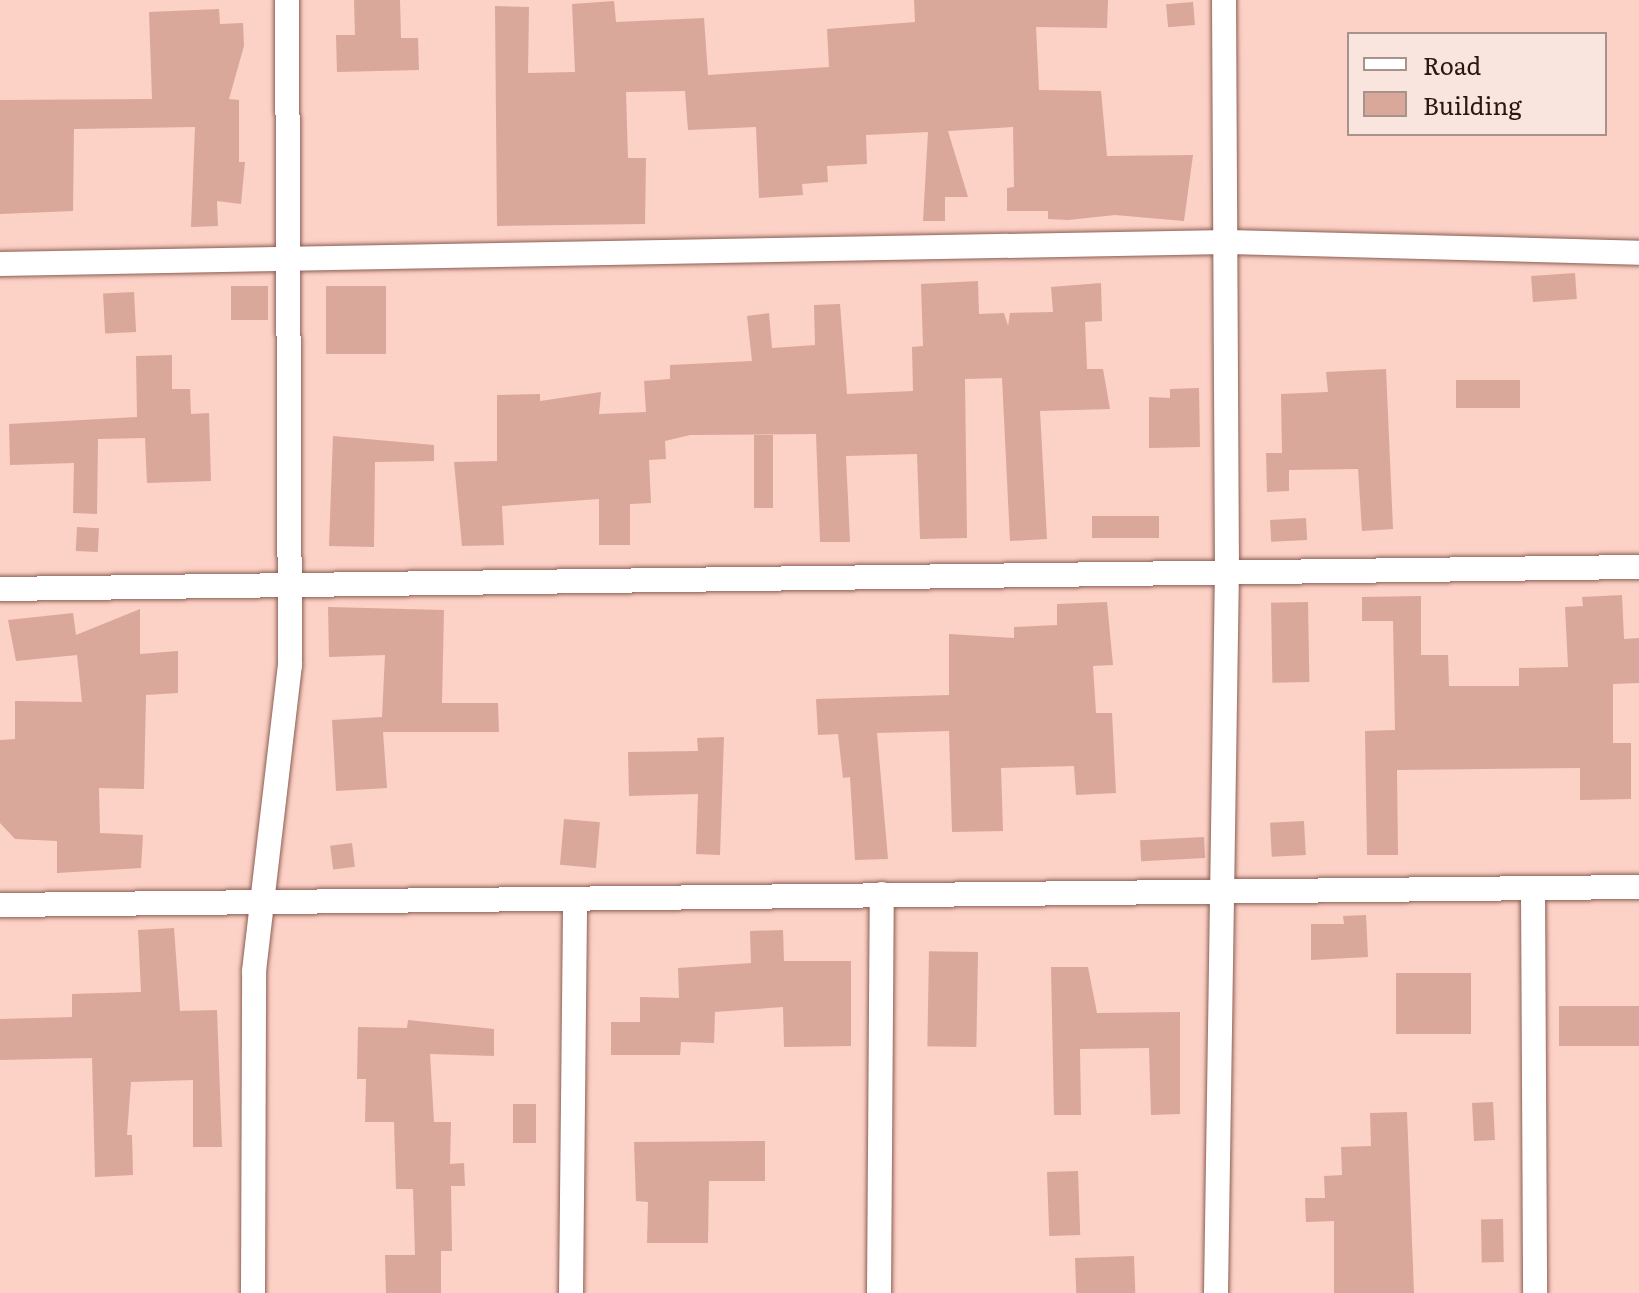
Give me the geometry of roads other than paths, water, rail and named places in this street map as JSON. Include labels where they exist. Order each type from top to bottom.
[{"type":"street","points":[[253,1293],[254,971],[290,665],[287,0]]},
{"type":"street","points":[[1216,1293],[1218,888],[1227,572],[1228,242],[1224,0]]},
{"type":"street","points":[[0,264],[289,263],[1228,242],[1639,253]]},
{"type":"street","points":[[0,589],[1639,567]]},
{"type":"street","points":[[0,905],[262,905],[1218,888],[1639,887]]},
{"type":"street","points":[[1533,889],[1535,1293]]},
{"type":"street","points":[[879,1293],[882,894]]},
{"type":"street","points":[[571,1293],[575,899]]}]
